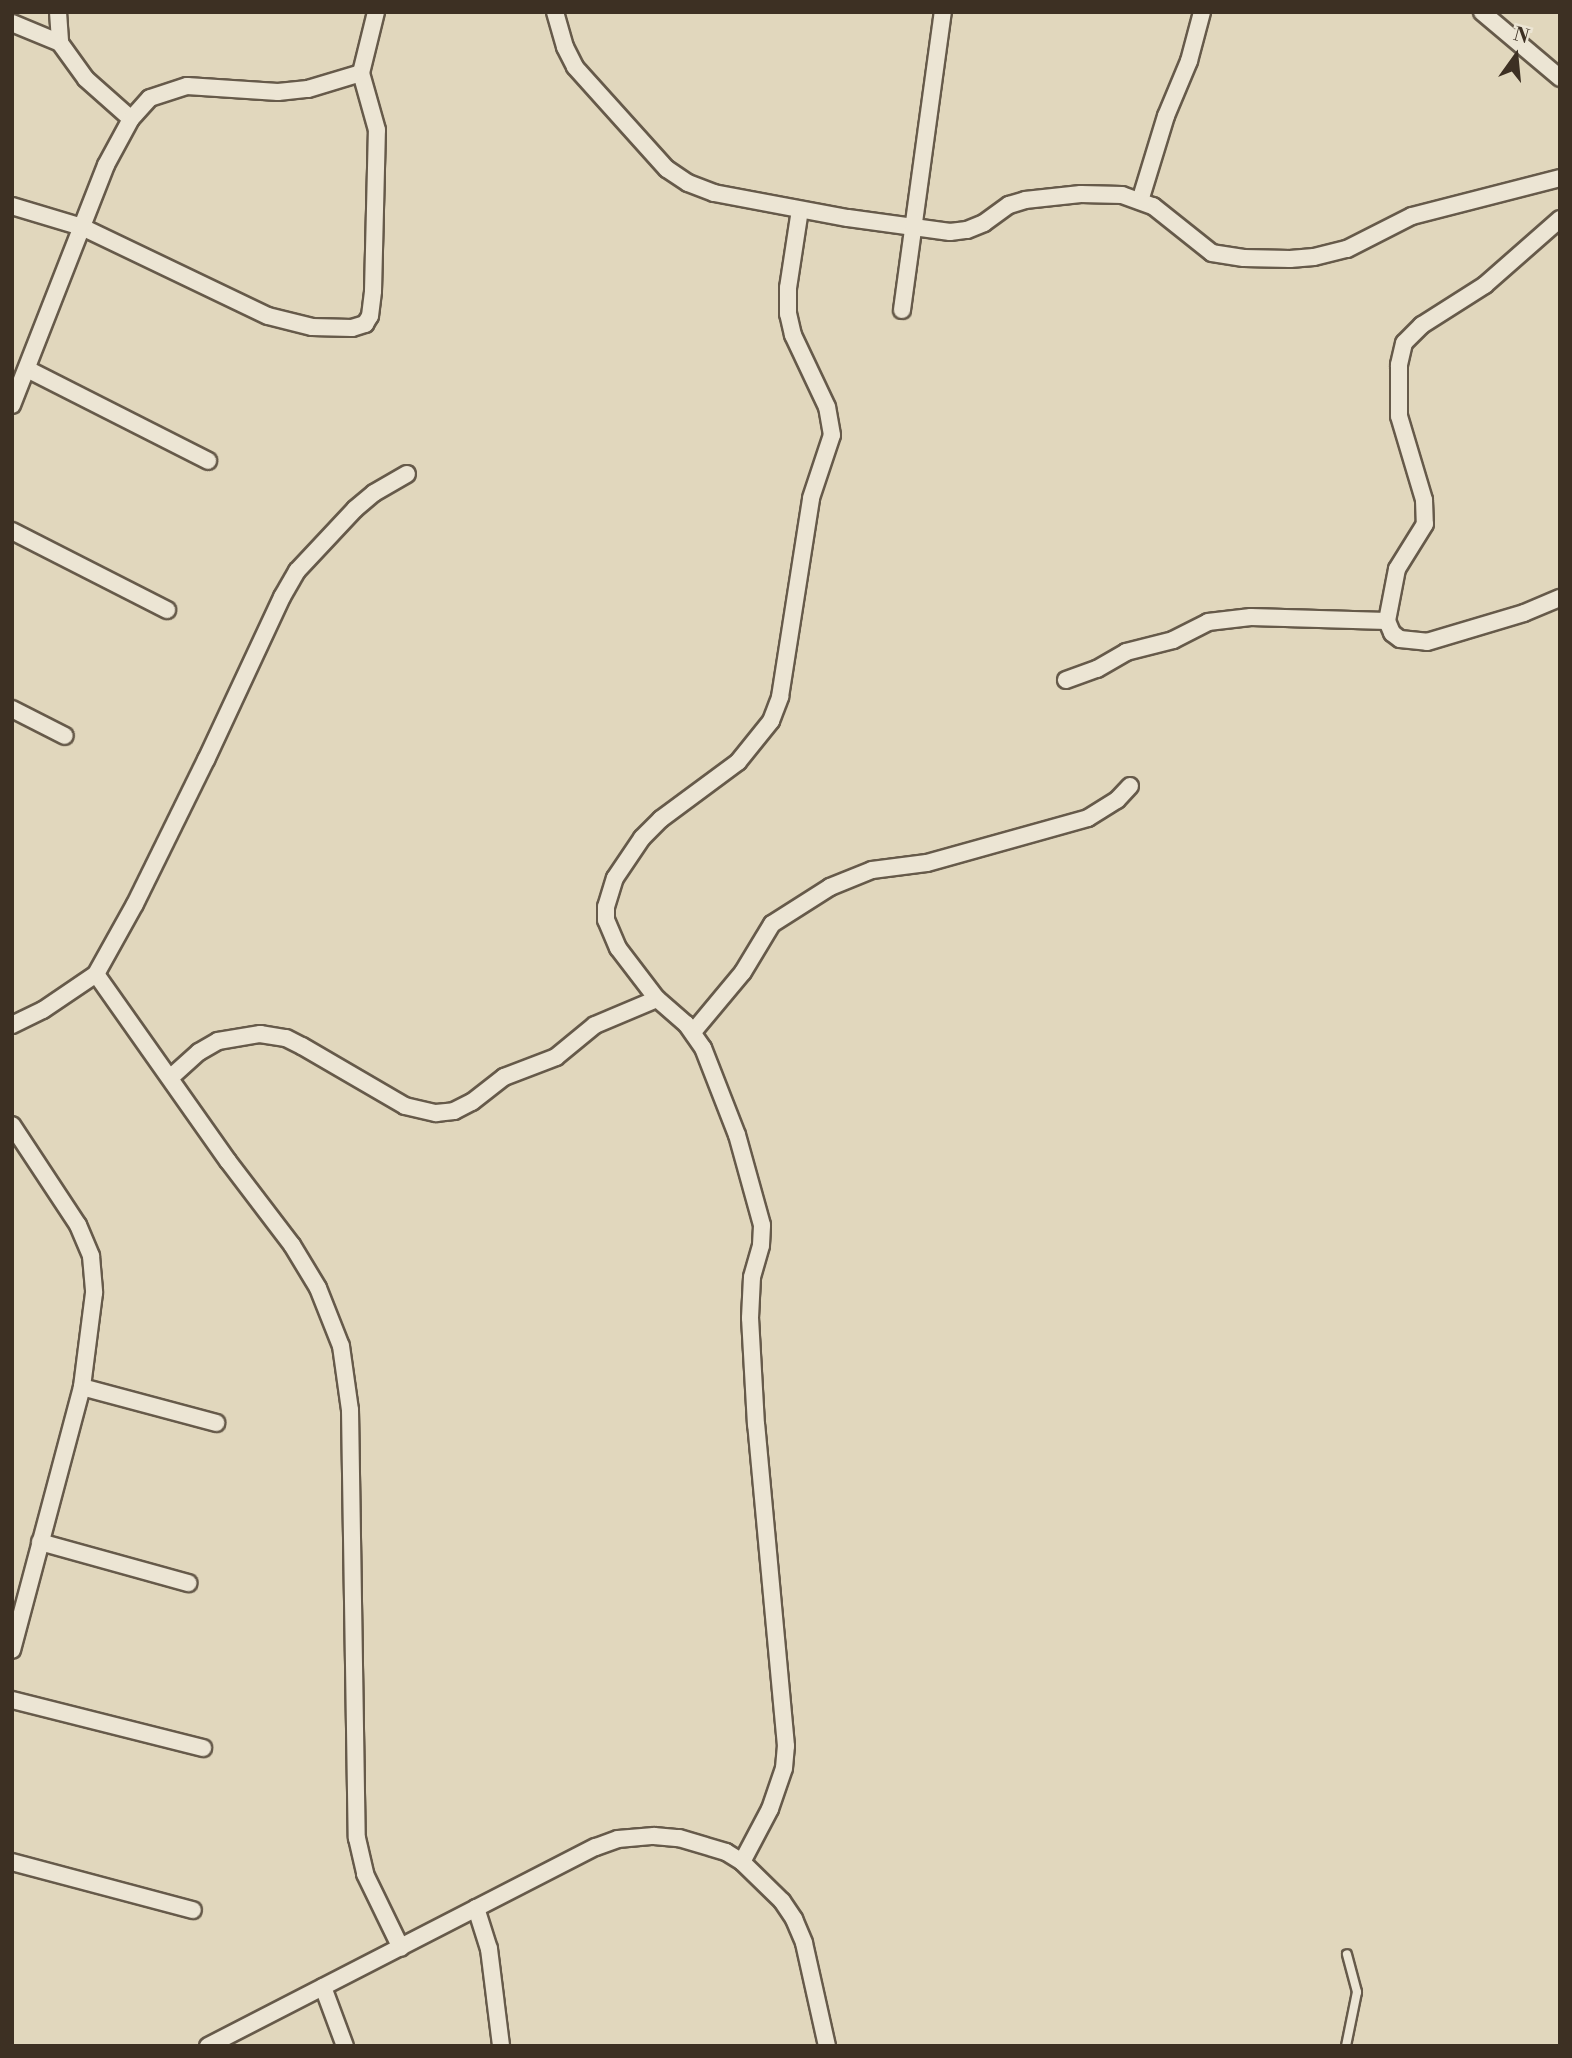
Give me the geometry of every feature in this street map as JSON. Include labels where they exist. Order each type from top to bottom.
[{"type":"street","points":[[58,12],[60,43]]},
{"type":"street","points":[[12,206],[82,227],[268,316],[313,327],[352,328],[365,324],[370,316],[373,291],[377,130],[361,73],[376,12]]},
{"type":"street","points":[[555,12],[565,47],[575,67],[636,138],[667,169],[688,183],[714,193],[800,210],[950,232],[967,230],[1009,205],[1053,196],[1122,195],[1153,206],[1212,253],[1244,258],[1290,259],[1314,257],[1347,249],[1412,216],[1560,178]]},
{"type":"street","points":[[902,310],[943,12]]},
{"type":"street","points":[[1140,201],[1166,116],[1189,61],[1202,12]]},
{"type":"street","points":[[1482,12],[1560,78]]},
{"type":"street","points":[[12,23],[60,43],[86,79],[131,119]]},
{"type":"street","points":[[12,405],[106,165],[131,119],[150,98],[187,86],[278,92],[332,84],[361,73]]},
{"type":"street","points":[[742,1862],[774,1798],[786,1746],[755,1425],[750,1318],[752,1277],[761,1245],[762,1225],[737,1135],[710,1065],[693,1032],[674,1011],[657,999],[618,948],[606,920],[610,891],[626,858],[661,819],[737,762],[771,721],[785,678],[792,608],[811,498],[832,435],[827,407],[793,335],[788,314],[788,288],[800,210]]},
{"type":"street","points":[[1559,220],[1485,285],[1422,325],[1404,343],[1399,365],[1399,416],[1424,500],[1425,524],[1397,569],[1387,621],[1392,633],[1400,639],[1427,642],[1524,613],[1560,598]]},
{"type":"street","points":[[27,369],[208,461]]},
{"type":"street","points":[[12,1025],[43,1010],[96,974],[135,904],[282,597],[297,571],[355,509],[374,493],[407,474]]},
{"type":"street","points":[[12,531],[167,610]]},
{"type":"street","points":[[1066,680],[1097,669],[1126,652],[1173,640],[1200,625],[1219,620],[1251,617],[1387,621]]},
{"type":"street","points":[[12,709],[65,736]]},
{"type":"street","points":[[693,1032],[743,972],[772,924],[830,887],[872,870],[928,863],[1088,818],[1111,805],[1130,786]]},
{"type":"street","points":[[96,974],[292,1245],[318,1288],[341,1346],[348,1374],[350,1410],[357,1838],[365,1874],[401,1948]]},
{"type":"street","points":[[170,1078],[218,1041],[260,1034],[286,1038],[405,1106],[436,1114],[454,1111],[472,1102],[504,1077],[556,1057],[595,1025],[657,999]]},
{"type":"street","points":[[12,1125],[78,1225],[90,1256],[94,1293],[82,1387],[12,1650]]},
{"type":"street","points":[[82,1387],[216,1423]]},
{"type":"street","points":[[40,1542],[188,1583]]},
{"type":"street","points":[[12,1700],[203,1748]]},
{"type":"street","points":[[208,2046],[476,1908],[618,1839],[679,1838],[703,1843],[742,1862],[765,1882],[794,1919],[812,1973],[827,2046]]},
{"type":"street","points":[[12,1862],[193,1910]]},
{"type":"street","points":[[476,1908],[489,1949],[501,2046]]},
{"type":"street","points":[[323,1987],[345,2046]]},
{"type":"lane","points":[[1346,2046],[1357,1992],[1348,1954]]}]
